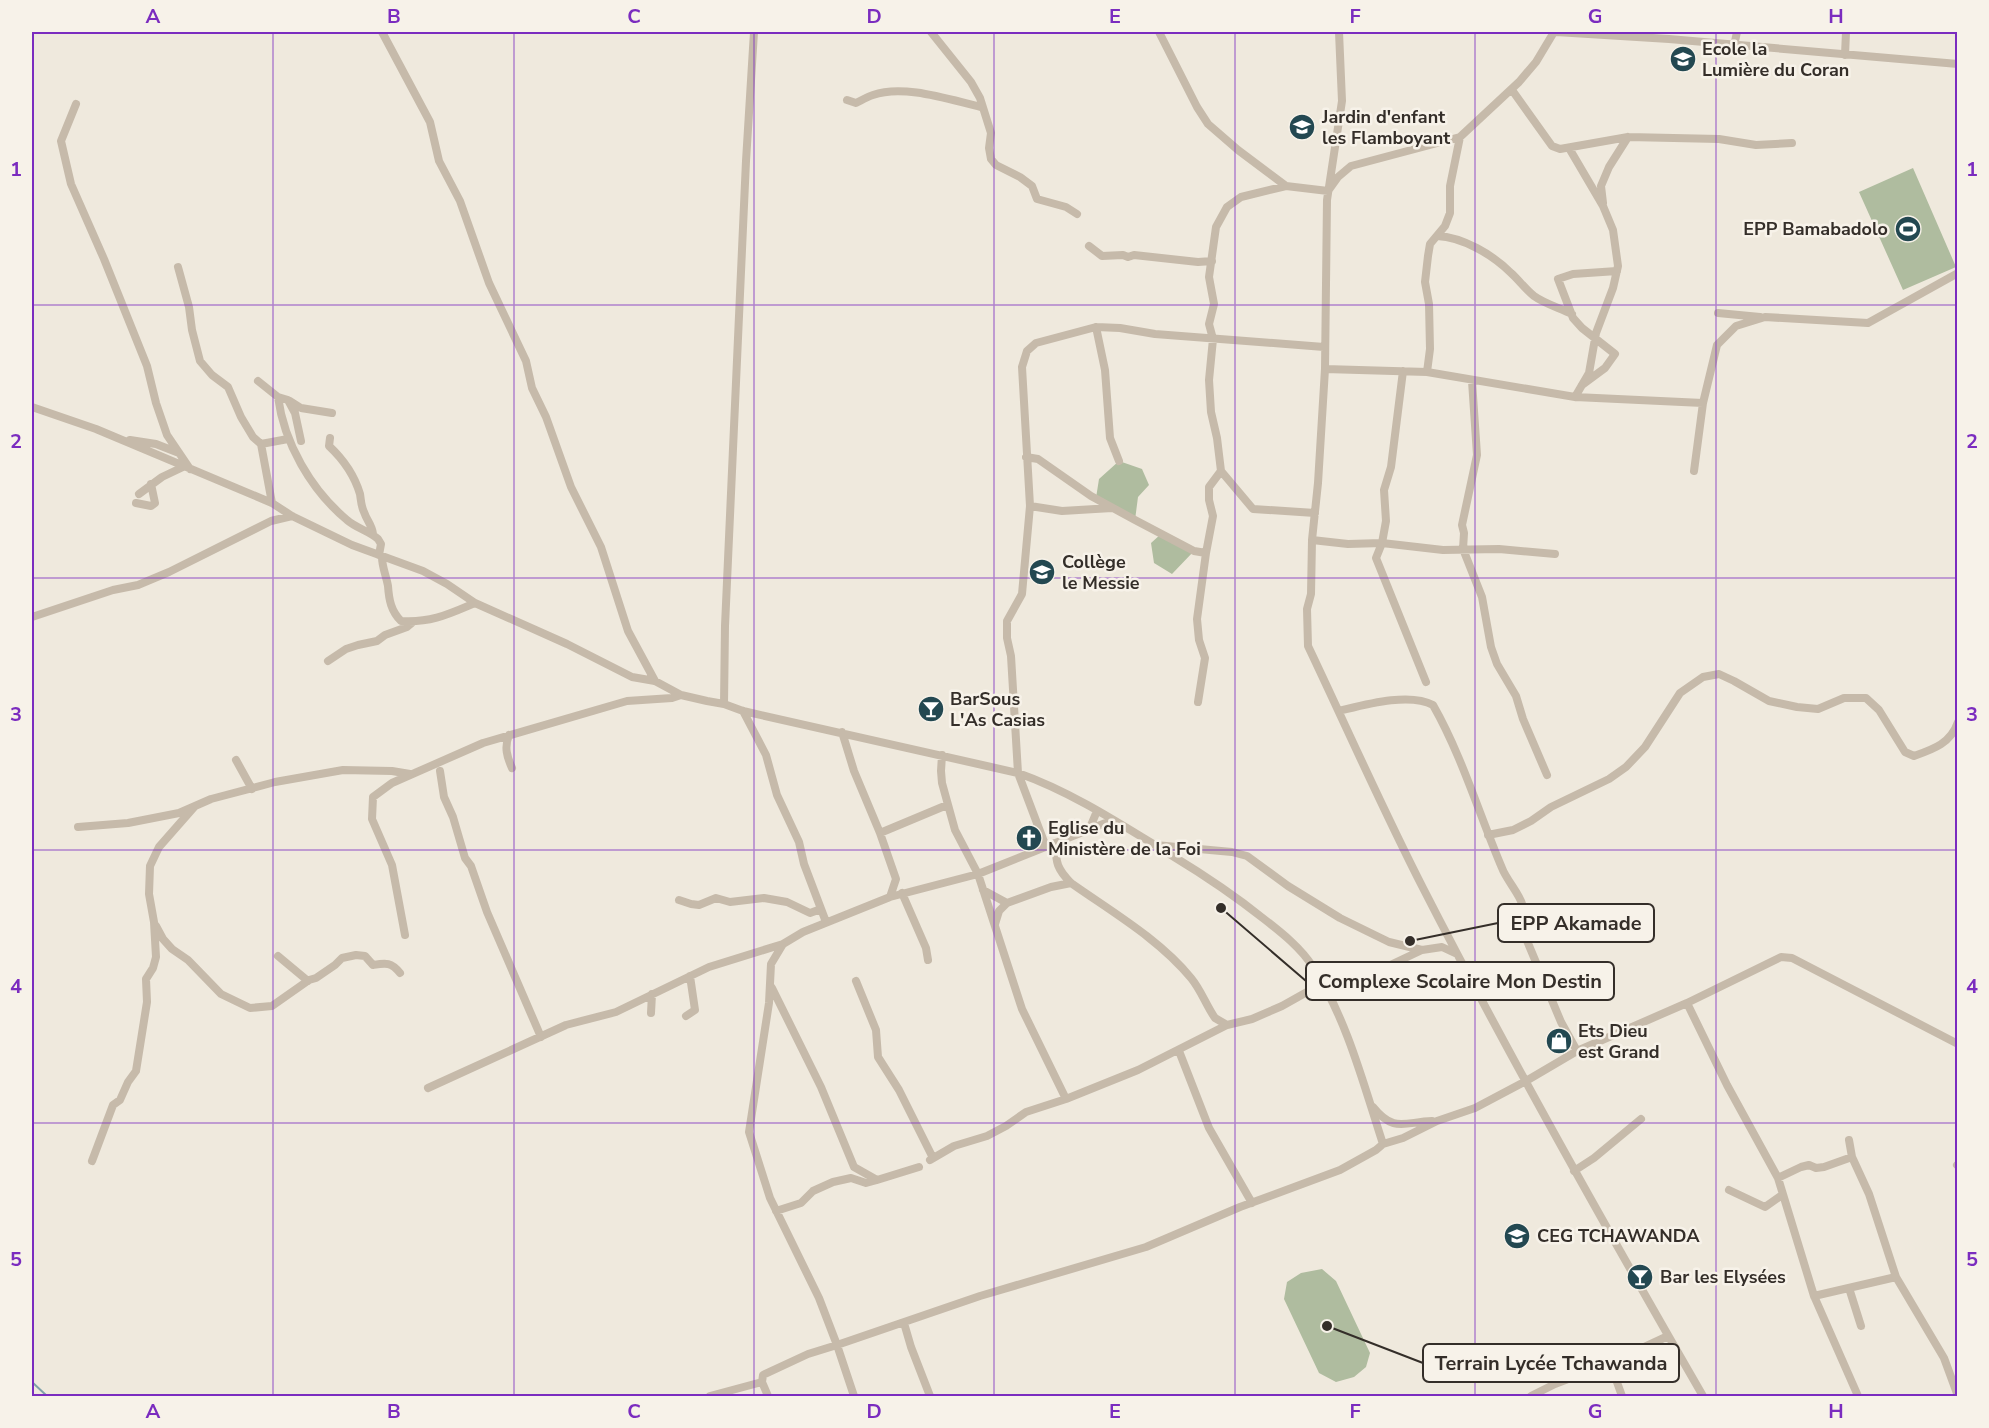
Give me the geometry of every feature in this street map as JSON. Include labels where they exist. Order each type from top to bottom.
[{"type":"street","points":[[382,32],[430,122],[439,161],[460,201],[489,283],[526,361],[532,388],[546,417],[571,487],[601,547],[628,631],[655,681]]},
{"type":"street","points":[[724,704],[725,626],[745,172],[754,32]]},
{"type":"street","points":[[931,32],[971,82],[980,98],[991,133],[989,148],[991,159],[996,165],[1032,186],[1037,199],[1066,207],[1077,214]]},
{"type":"street","points":[[1159,32],[1208,124],[1286,186]]},
{"type":"street","points":[[1339,32],[1342,101],[1328,191],[1325,369],[1312,540],[1311,594],[1307,609],[1308,646],[1421,885],[1574,1171],[1702,1396]]},
{"type":"street","points":[[1328,191],[1338,177],[1351,166],[1460,137],[1512,90],[1536,62],[1555,32],[1669,39],[1958,64]]},
{"type":"street","points":[[1734,46],[1737,32]]},
{"type":"street","points":[[1845,55],[1846,32]]},
{"type":"street","points":[[1512,90],[1552,146],[1560,149],[1628,137],[1719,139],[1756,145],[1792,143]]},
{"type":"street","points":[[847,100],[856,103],[874,94],[914,93],[981,107]]},
{"type":"street","points":[[76,104],[61,141],[70,184],[104,259],[147,366],[167,435],[187,469]]},
{"type":"street","points":[[1427,372],[1430,341],[1429,304],[1425,282],[1430,244],[1445,226],[1450,213],[1450,186],[1460,137]]},
{"type":"street","points":[[1603,206],[1601,186],[1609,167],[1628,137]]},
{"type":"street","points":[[1569,148],[1603,206],[1612,230],[1618,266],[1613,288],[1595,338],[1589,373],[1575,398]]},
{"type":"street","points":[[1315,513],[1253,509],[1221,471],[1211,412],[1209,380],[1213,339],[1209,324],[1214,304],[1209,277],[1216,227],[1227,207],[1241,197],[1286,186],[1328,191]]},
{"type":"street","points":[[1437,236],[1448,236],[1480,250],[1512,273],[1525,289],[1537,298],[1572,314]]},
{"type":"street","points":[[1089,246],[1102,255],[1212,261]]},
{"type":"street","points":[[178,267],[200,361],[212,375],[228,387],[241,417],[253,437],[261,444],[272,503]]},
{"type":"street","points":[[1581,386],[1605,368],[1615,354],[1582,328],[1572,314],[1558,279],[1574,274],[1617,271]]},
{"type":"street","points":[[1718,313],[1868,323],[1958,273]]},
{"type":"street","points":[[1694,471],[1703,403],[1717,345],[1736,326],[1765,317]]},
{"type":"street","points":[[1046,847],[1018,773],[1011,656],[1007,638],[1007,621],[1022,594],[1030,506],[1022,367],[1027,351],[1036,343],[1096,327],[1324,348]]},
{"type":"street","points":[[1096,327],[1105,370],[1110,438],[1119,461]]},
{"type":"street","points":[[1325,369],[1427,372],[1575,398],[1703,403]]},
{"type":"street","points":[[1403,371],[1391,467],[1383,490],[1386,521],[1382,543],[1376,558],[1426,682]]},
{"type":"street","points":[[258,381],[278,397],[301,408],[332,413]]},
{"type":"street","points":[[1472,381],[1477,455],[1462,525],[1463,549],[1482,597],[1491,647],[1497,664],[1516,696],[1523,719],[1547,775]]},
{"type":"street","points":[[278,397],[281,418],[288,439],[317,490],[348,521],[373,534],[381,544],[382,566],[388,586],[388,598],[395,615],[401,621],[413,622],[442,618],[475,603]]},
{"type":"street","points":[[288,400],[295,413],[301,441]]},
{"type":"street","points":[[32,407],[117,438],[272,503],[333,537],[423,571],[475,603],[567,644],[632,677],[655,681],[681,694],[743,711],[1018,773],[1041,781],[1097,811],[1227,890],[1285,936],[1312,964],[1328,991],[1343,1028],[1383,1144]]},
{"type":"street","points":[[117,438],[156,444],[180,454]]},
{"type":"street","points":[[330,438],[329,446],[344,460],[351,472],[373,534]]},
{"type":"street","points":[[261,444],[288,439]]},
{"type":"street","points":[[1026,457],[1038,459],[1091,496],[1194,551],[1206,553]]},
{"type":"street","points":[[139,494],[151,484],[187,469]]},
{"type":"street","points":[[1198,702],[1205,658],[1199,640],[1197,619],[1213,516],[1209,487],[1221,471]]},
{"type":"street","points":[[136,503],[151,506],[155,503],[151,484]]},
{"type":"street","points":[[1030,506],[1062,511],[1114,508]]},
{"type":"street","points":[[32,616],[113,590],[138,585],[169,572],[206,549],[271,521],[292,516]]},
{"type":"street","points":[[1312,540],[1348,544],[1382,543],[1443,550],[1499,549],[1555,554]]},
{"type":"street","points":[[328,661],[346,649],[377,641],[413,622]]},
{"type":"street","points":[[1488,835],[1513,830],[1531,822],[1551,807],[1609,779],[1626,767],[1645,747],[1680,693],[1703,677],[1719,674],[1769,701],[1797,707],[1818,709],[1844,699],[1866,698],[1879,710],[1905,752],[1914,756],[1940,747],[1955,732],[1958,722]]},
{"type":"street","points":[[405,935],[392,865],[372,819],[373,797],[392,783],[483,743],[627,701],[672,698],[681,694]]},
{"type":"street","points":[[1339,711],[1376,701],[1421,700],[1433,705],[1509,883],[1523,905],[1525,936],[1561,1022],[1577,1051]]},
{"type":"street","points":[[743,711],[766,755],[777,795],[799,842],[804,864],[826,922]]},
{"type":"street","points":[[842,732],[854,771],[896,879],[906,892],[928,960]]},
{"type":"street","points":[[509,735],[506,743],[507,758],[512,768]]},
{"type":"street","points":[[942,755],[941,771],[947,805],[955,830],[978,874],[1022,1009],[1066,1099]]},
{"type":"street","points":[[236,760],[252,789]]},
{"type":"street","points":[[78,827],[128,823],[179,813],[211,800],[275,782],[343,770],[392,771],[412,774]]},
{"type":"street","points":[[440,771],[444,797],[453,817],[465,858],[471,866],[487,912],[542,1036]]},
{"type":"street","points":[[880,833],[947,805]]},
{"type":"street","points":[[92,1161],[113,1105],[120,1100],[136,1071],[147,1002],[146,980],[156,957],[154,922],[149,894],[150,866],[159,847],[195,806]]},
{"type":"street","points":[[1089,830],[1097,811]]},
{"type":"street","points":[[428,1088],[566,1025],[616,1012],[709,967],[783,944],[802,932],[890,897],[978,874],[1113,820]]},
{"type":"street","points":[[1055,843],[1056,861],[1061,873],[1071,883],[1154,943],[1175,961],[1196,984],[1215,1018],[1227,1025]]},
{"type":"street","points":[[1154,844],[1232,852],[1247,856],[1288,886],[1340,918],[1389,942],[1422,950]]},
{"type":"street","points":[[890,897],[896,879]]},
{"type":"street","points":[[995,924],[999,911],[1007,903],[1051,887],[1071,883]]},
{"type":"street","points":[[983,890],[1007,903]]},
{"type":"street","points":[[679,900],[699,905],[716,898],[730,902],[764,898],[787,902],[810,913],[821,909]]},
{"type":"street","points":[[154,922],[163,939],[172,949],[188,960],[221,994],[250,1008],[272,1006],[335,965],[342,958],[365,956],[373,965],[387,963],[394,966],[400,973]]},
{"type":"street","points":[[783,944],[771,963],[771,986],[749,1132],[770,1198],[819,1298],[854,1396]]},
{"type":"street","points":[[1328,991],[1348,985],[1422,950],[1442,947],[1458,955]]},
{"type":"street","points":[[278,956],[308,981]]},
{"type":"street","points":[[768,1396],[762,1382],[763,1375],[769,1370],[808,1354],[980,1296],[1146,1247],[1340,1170],[1383,1144],[1475,1108],[1577,1051],[1687,1003],[1781,957],[1787,956],[1958,1044]]},
{"type":"street","points":[[686,1016],[695,1010],[690,976]]},
{"type":"street","points":[[856,981],[876,1030],[878,1057],[899,1090],[931,1159],[954,1146],[987,1136],[1026,1112],[1066,1099],[1138,1070],[1227,1025],[1252,1019],[1282,1006],[1323,983]]},
{"type":"street","points":[[771,986],[821,1087],[854,1167],[877,1180]]},
{"type":"street","points":[[651,1013],[652,994]]},
{"type":"street","points":[[1687,1003],[1727,1085],[1778,1178],[1814,1296],[1858,1396]]},
{"type":"street","points":[[1179,1051],[1209,1128],[1252,1203]]},
{"type":"street","points":[[1368,1098],[1381,1116],[1393,1124],[1407,1125],[1437,1121]]},
{"type":"street","points":[[1574,1171],[1594,1158],[1641,1119]]},
{"type":"street","points":[[1849,1140],[1852,1157],[1869,1194],[1896,1277],[1944,1358],[1958,1396]]},
{"type":"street","points":[[1778,1178],[1801,1167],[1809,1165],[1816,1168],[1824,1167],[1852,1157]]},
{"type":"street","points":[[776,1212],[801,1203],[813,1191],[833,1182],[851,1178],[866,1183],[919,1167]]},
{"type":"street","points":[[1729,1190],[1765,1207],[1782,1195]]},
{"type":"street","points":[[1814,1296],[1896,1277]]},
{"type":"street","points":[[1850,1288],[1861,1326]]},
{"type":"street","points":[[904,1323],[930,1396]]},
{"type":"street","points":[[1532,1396],[1668,1336]]},
{"type":"street","points":[[1610,1363],[1622,1396]]},
{"type":"street","points":[[710,1396],[762,1382]]},
{"type":"green space","name":"EPP Bamabadolo","points":[[1913,168],[1956,267],[1903,290],[1859,192]]},
{"type":"green space","points":[[1119,461],[1142,469],[1149,485],[1138,497],[1135,520],[1096,498],[1099,479]]},
{"type":"green space","points":[[1161,534],[1194,551],[1172,574],[1154,563],[1151,543]]},
{"type":"green space","points":[[1322,1269],[1336,1281],[1370,1353],[1366,1367],[1354,1377],[1336,1382],[1319,1373],[1284,1299],[1287,1282],[1301,1273]]},
{"type":"waterway","points":[[32,1382],[47,1396]]},
{"type":"place","name":"Ecole la Lumière du Coran","points":[[1683,59]]},
{"type":"place","name":"Jardin d'enfant les Flamboyant","points":[[1302,127]]},
{"type":"place","name":"EPP Bamabadolo","points":[[1908,229]]},
{"type":"place","name":"Collège le Messie","points":[[1042,572]]},
{"type":"place","name":"BarSous L'As Casias","points":[[931,709]]},
{"type":"place","name":"Eglise du Ministère de la Foi","points":[[1029,838]]},
{"type":"place","name":"Complexe Scolaire Mon Destin","points":[[1221,908]]},
{"type":"place","name":"EPP Akamade","points":[[1410,941]]},
{"type":"place","name":"Ets Dieu est Grand","points":[[1559,1041]]},
{"type":"place","name":"CEG TCHAWANDA","points":[[1517,1236]]},
{"type":"place","name":"Bar les Elysées","points":[[1640,1277]]},
{"type":"place","name":"Terrain Lycée Tchawanda","points":[[1327,1326]]}]
